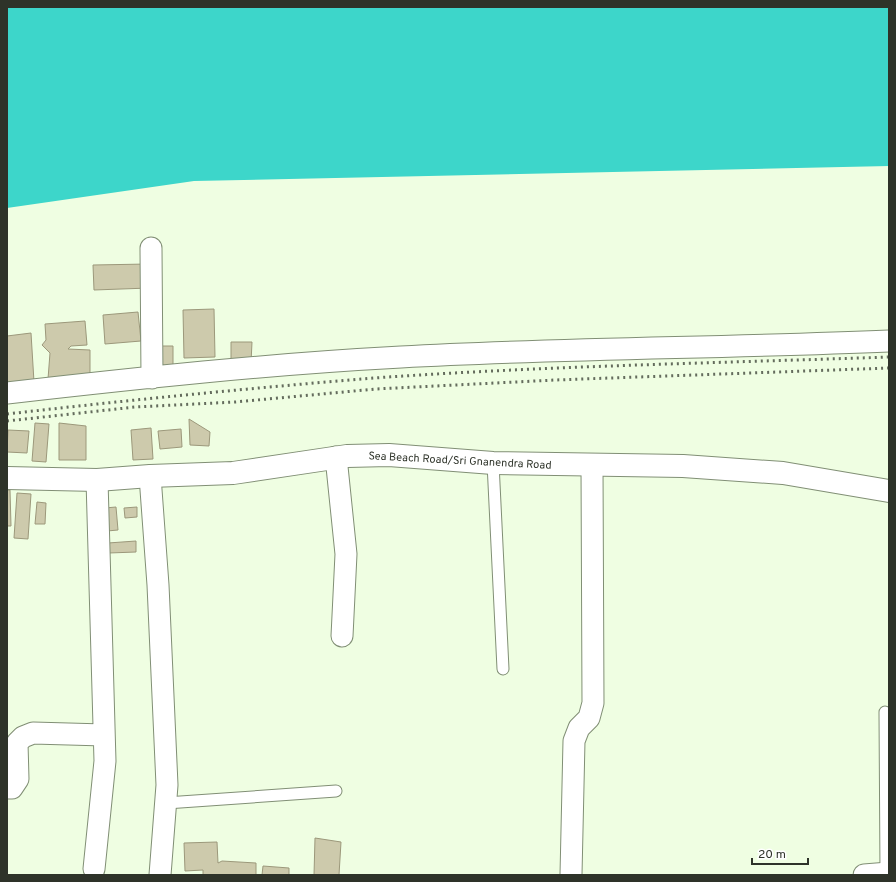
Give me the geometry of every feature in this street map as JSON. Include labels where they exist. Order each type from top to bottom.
[{"type":"street","points":[[151,248],[152,378]]},
{"type":"street","points":[[7,393],[152,378],[400,357],[646,347],[889,341]]},
{"type":"street","name":"Sea Beach Road/Sri Gnanendra Road","points":[[7,478],[97,480],[150,476],[233,473],[336,457],[389,455],[493,463],[683,466],[783,472],[889,491]]},
{"type":"street","points":[[336,457],[346,554],[342,636]]},
{"type":"street","points":[[571,875],[574,741],[579,728],[589,718],[593,703],[592,465]]},
{"type":"street","points":[[150,476],[159,601],[167,785],[160,875]]},
{"type":"street","points":[[94,868],[105,761],[97,480]]},
{"type":"street","points":[[7,788],[12,788],[18,779],[17,743],[23,737],[33,733],[104,736]]},
{"type":"street","points":[[864,875],[888,873]]},
{"type":"lane","points":[[493,463],[503,669]]},
{"type":"lane","points":[[885,712],[888,873]]},
{"type":"lane","points":[[166,803],[336,791]]},
{"type":"water","points":[[7,7],[889,7],[889,166],[194,181],[7,208]]},
{"type":"building","points":[[148,264],[149,288],[94,290],[93,265]]},
{"type":"building","points":[[214,309],[215,357],[184,358],[183,310]]},
{"type":"building","points":[[138,312],[141,341],[105,344],[103,315]]},
{"type":"building","points":[[85,321],[87,345],[71,346],[68,349],[90,350],[90,378],[48,379],[50,353],[42,345],[46,340],[45,324]]},
{"type":"building","points":[[31,333],[34,382],[7,384],[7,336]]},
{"type":"building","points":[[231,342],[252,342],[251,363],[231,362]]},
{"type":"building","points":[[158,346],[173,346],[173,366],[157,366]]},
{"type":"building","points":[[189,419],[210,432],[209,446],[190,445]]},
{"type":"building","points":[[35,423],[49,424],[46,462],[32,461]]},
{"type":"building","points":[[59,423],[86,426],[86,460],[59,460]]},
{"type":"building","points":[[151,428],[153,459],[133,460],[131,430]]},
{"type":"building","points":[[181,429],[182,447],[160,449],[158,431]]},
{"type":"building","points":[[8,430],[29,431],[27,453],[7,452]]},
{"type":"building","points":[[7,490],[10,490],[11,526],[7,526]]},
{"type":"building","points":[[17,493],[31,494],[28,539],[14,538]]},
{"type":"building","points":[[37,502],[46,503],[45,524],[35,524]]},
{"type":"building","points":[[116,507],[118,530],[107,531],[105,508]]},
{"type":"building","points":[[137,507],[137,517],[125,518],[124,508]]},
{"type":"building","points":[[136,541],[136,552],[109,553],[108,543]]},
{"type":"building","points":[[315,838],[341,842],[339,875],[314,875]]},
{"type":"building","points":[[217,842],[218,863],[222,861],[256,863],[256,875],[203,875],[203,870],[185,871],[184,843]]},
{"type":"building","points":[[263,866],[289,868],[289,875],[262,875]]},
{"type":"railway","points":[[7,414],[190,394],[374,378],[567,368],[889,357]]},
{"type":"railway","points":[[7,421],[135,407],[235,402],[376,389],[555,380],[889,368]]}]
